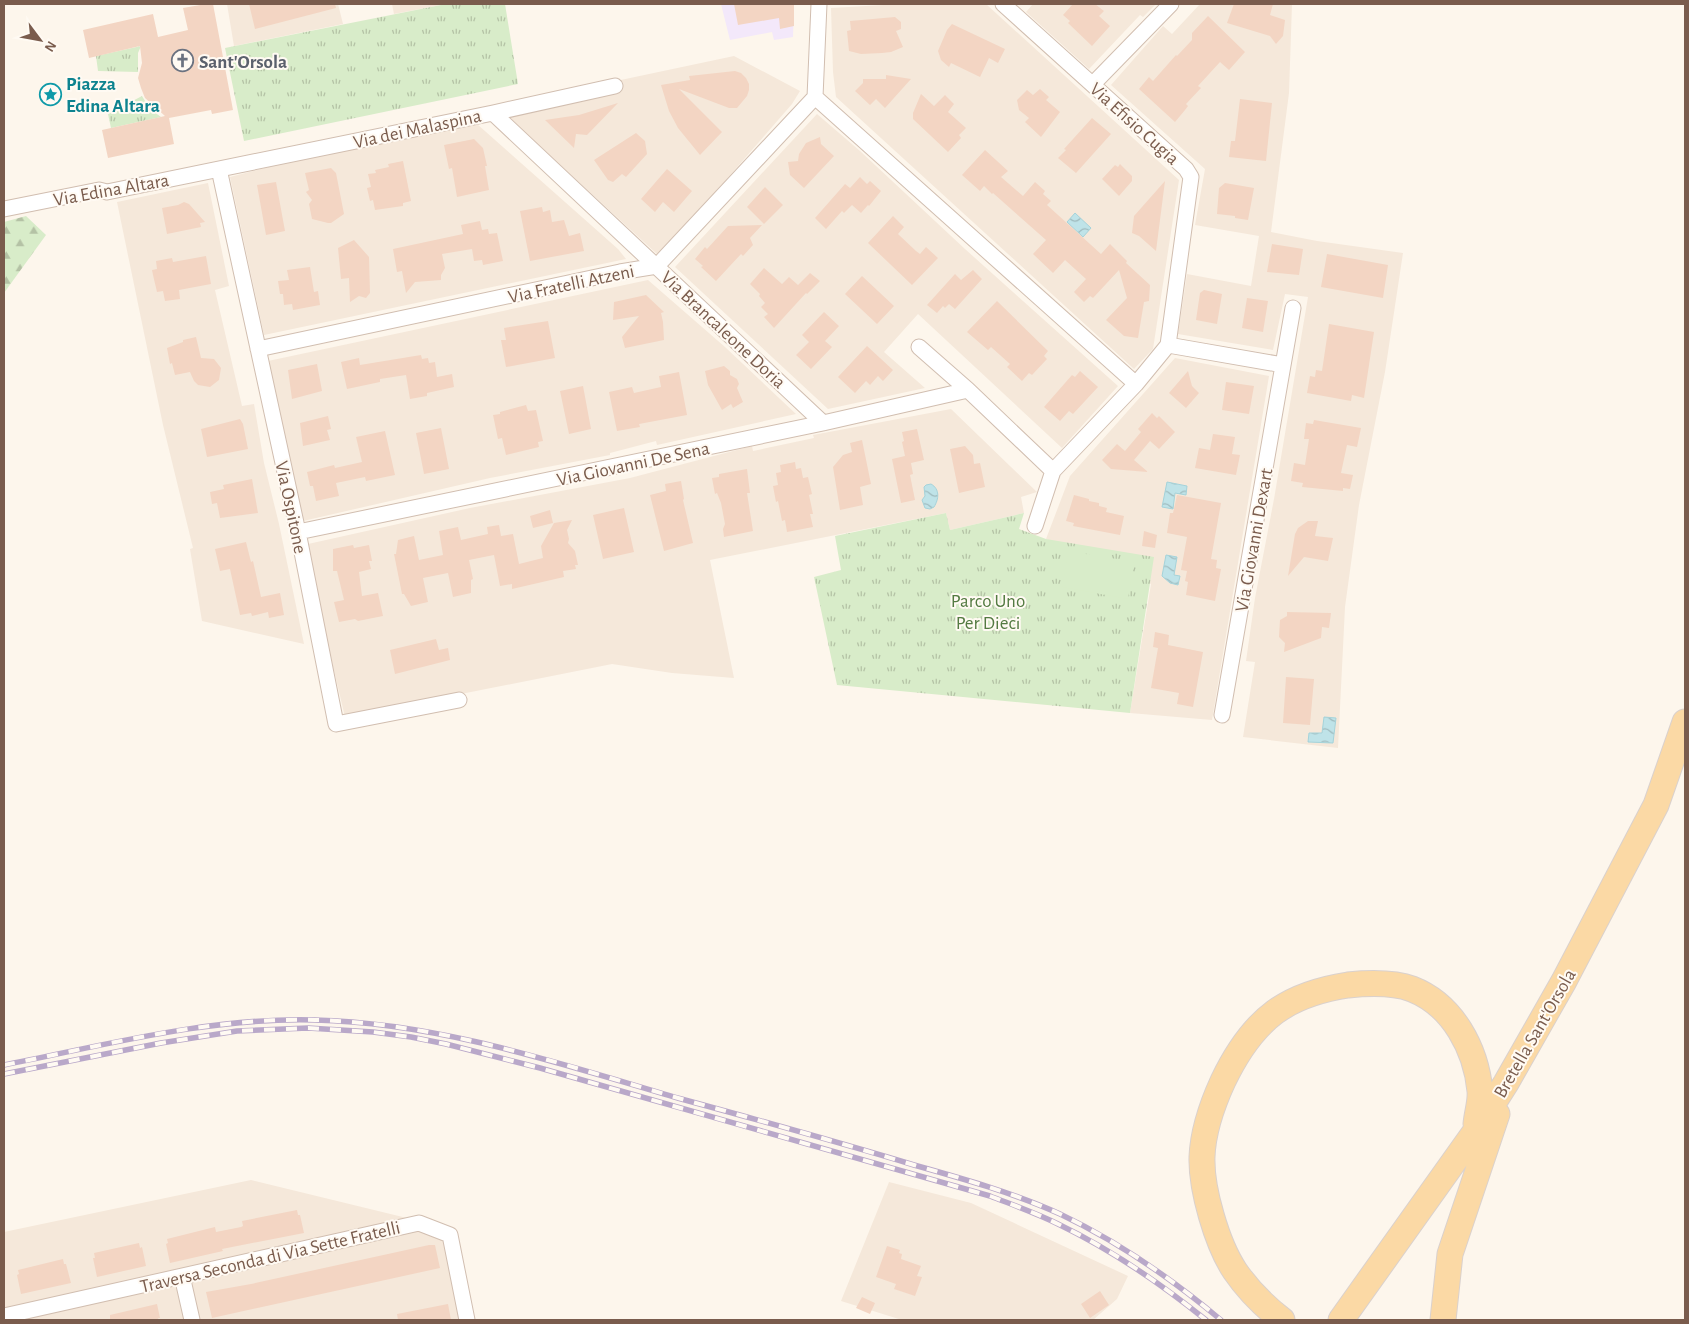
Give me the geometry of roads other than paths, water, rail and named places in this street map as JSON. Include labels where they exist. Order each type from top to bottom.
[{"type":"main road","name":"Bretella Sant'Orsola","points":[[1341,1320],[1475,1132],[1506,1083],[1564,981],[1656,805],[1685,722]]},
{"type":"main road","points":[[1282,1320],[1253,1294],[1235,1271],[1225,1252],[1204,1188],[1202,1157],[1206,1128],[1216,1098],[1230,1066],[1250,1037],[1274,1012],[1302,996],[1330,988],[1358,984],[1389,984],[1412,989],[1432,1001],[1449,1017],[1463,1035],[1472,1051],[1477,1069],[1480,1093],[1475,1132]]},
{"type":"main road","points":[[1443,1320],[1450,1254],[1506,1083]]},
{"type":"street","points":[[819,4],[815,97],[1136,384]]},
{"type":"street","name":"Via Efisio Cugia","points":[[1003,4],[1186,169],[1191,177],[1168,346]]},
{"type":"street","points":[[1093,84],[1170,4]]},
{"type":"street","name":"Via dei Malaspina","points":[[219,169],[615,86]]},
{"type":"street","name":"Via Fratelli Atzeni","points":[[258,348],[620,272],[657,266],[815,97]]},
{"type":"street","name":"Via Brancaleone Doria","points":[[493,113],[823,423]]},
{"type":"street","name":"Via Edina Altara","points":[[4,210],[99,190],[107,192],[219,169]]},
{"type":"street","name":"Via Ospitone","points":[[219,169],[298,532],[336,724],[459,700]]},
{"type":"street","name":"Via Giovanni Dexart","points":[[1222,715],[1293,308]]},
{"type":"street","points":[[1035,526],[1053,471],[1136,384],[1168,346],[1283,365]]},
{"type":"street","points":[[919,347],[968,390],[1053,471]]},
{"type":"street","name":"Via Giovanni De Sena","points":[[298,532],[823,423],[968,390]]},
{"type":"street","name":"Traversa Seconda di Via Sette Fratelli","points":[[4,1316],[419,1223],[450,1235],[467,1320]]},
{"type":"street","points":[[182,1276],[192,1320]]},
{"type":"water","points":[[1075,213],[1091,228],[1083,237],[1067,222]]},
{"type":"water","points":[[1167,482],[1187,486],[1186,495],[1175,493],[1173,509],[1162,507]]},
{"type":"water","points":[[931,484],[937,491],[938,498],[934,507],[930,509],[925,508],[922,500],[925,496],[924,487]]},
{"type":"water","points":[[1166,555],[1177,557],[1174,575],[1180,576],[1178,585],[1170,583],[1162,576]]},
{"type":"water","points":[[1324,717],[1336,718],[1333,743],[1308,742],[1309,733],[1322,733]]},
{"type":"railway","points":[[4,1065],[158,1034],[236,1023],[276,1020],[362,1023],[456,1037],[548,1060],[970,1181],[1025,1199],[1082,1225],[1124,1249],[1164,1276],[1221,1320]]},
{"type":"railway","points":[[4,1074],[161,1043],[237,1031],[308,1028],[373,1032],[446,1044],[540,1068],[990,1196],[1050,1220],[1078,1234],[1153,1280],[1206,1320]]},
{"type":"place","name":"Sant'Orsola","points":[[183,61]]},
{"type":"place","name":"Piazza Edina Altara","points":[[50,94]]},
{"type":"park label","name":"Parco Uno Per Dieci","points":[[988,611]]}]
